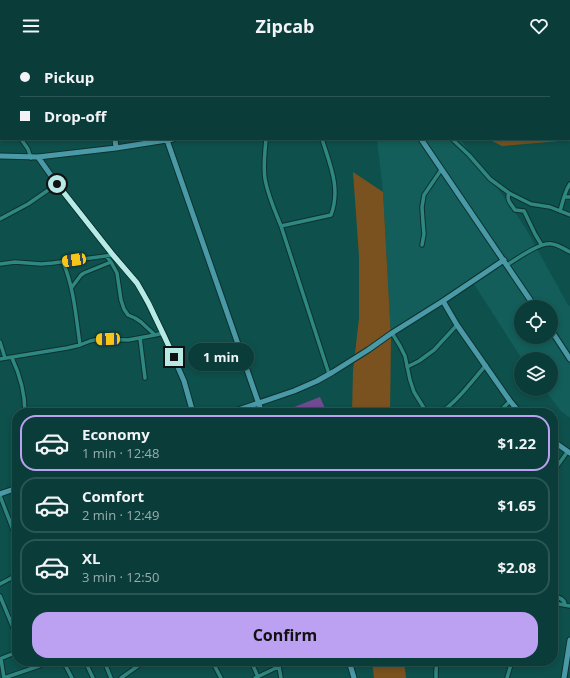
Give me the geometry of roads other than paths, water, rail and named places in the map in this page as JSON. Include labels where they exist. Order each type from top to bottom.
[{"type":"street","points":[[22,140],[28,149],[31,158]]},
{"type":"street","points":[[115,140],[116,148]]},
{"type":"street","points":[[0,156],[31,158],[116,148],[164,140]]},
{"type":"street","points":[[170,140],[260,408]]},
{"type":"street","points":[[266,140],[264,172],[268,191],[272,205],[282,226],[329,374]]},
{"type":"street","points":[[282,226],[331,215],[334,208],[335,189],[333,176],[322,140]]},
{"type":"street","points":[[422,140],[530,300]]},
{"type":"street","points":[[453,140],[469,155],[490,179],[509,193],[530,204],[550,208],[570,215]]},
{"type":"street","points":[[38,157],[57,184],[137,283],[163,333],[184,382],[192,408]]},
{"type":"street","points":[[422,245],[424,234],[422,207],[424,195],[442,170]]},
{"type":"street","points":[[0,219],[28,204],[57,184]]},
{"type":"street","points":[[560,211],[570,184]]},
{"type":"street","points":[[509,193],[509,202],[515,210],[524,211],[541,244]]},
{"type":"street","points":[[564,197],[570,197]]},
{"type":"street","points":[[244,408],[294,390],[329,374],[443,301],[505,263],[541,244],[554,244],[570,252]]},
{"type":"street","points":[[0,264],[15,262],[41,264],[113,255]]},
{"type":"street","points":[[106,256],[117,273],[124,309],[128,315],[141,322],[155,335]]},
{"type":"street","points":[[63,262],[72,287],[80,345]]},
{"type":"street","points":[[72,287],[84,273],[111,262]]},
{"type":"street","points":[[443,301],[457,325],[516,408]]},
{"type":"street","points":[[407,367],[419,361],[434,350],[457,325]]},
{"type":"street","points":[[0,359],[67,348],[99,339],[128,340],[163,333]]},
{"type":"street","points":[[392,333],[403,351],[414,392],[424,408]]},
{"type":"street","points":[[140,338],[145,378]]},
{"type":"street","points":[[558,341],[570,359]]},
{"type":"street","points":[[0,342],[5,358]]},
{"type":"street","points":[[12,358],[19,373],[23,408]]},
{"type":"street","points":[[447,408],[455,401],[486,365]]},
{"type":"street","points":[[503,408],[510,401]]},
{"type":"street","points":[[558,444],[569,452],[558,466]]},
{"type":"street","points":[[12,490],[0,495],[12,527]]},
{"type":"street","points":[[0,584],[12,578]]},
{"type":"street","points":[[0,596],[12,625]]},
{"type":"street","points":[[558,597],[564,601],[565,605]]},
{"type":"street","points":[[558,604],[570,606]]},
{"type":"street","points":[[564,678],[570,640]]},
{"type":"street","points":[[12,654],[0,659],[4,678],[39,666]]},
{"type":"street","points":[[66,666],[72,678]]},
{"type":"street","points":[[88,666],[93,678]]},
{"type":"street","points":[[106,666],[111,678]]},
{"type":"street","points":[[121,678],[135,666]]},
{"type":"street","points":[[215,666],[221,678]]},
{"type":"street","points":[[252,666],[256,678],[280,666],[281,678]]},
{"type":"street","points":[[350,666],[354,678]]},
{"type":"street","points":[[436,678],[437,666]]},
{"type":"street","points":[[507,678],[511,666]]}]
